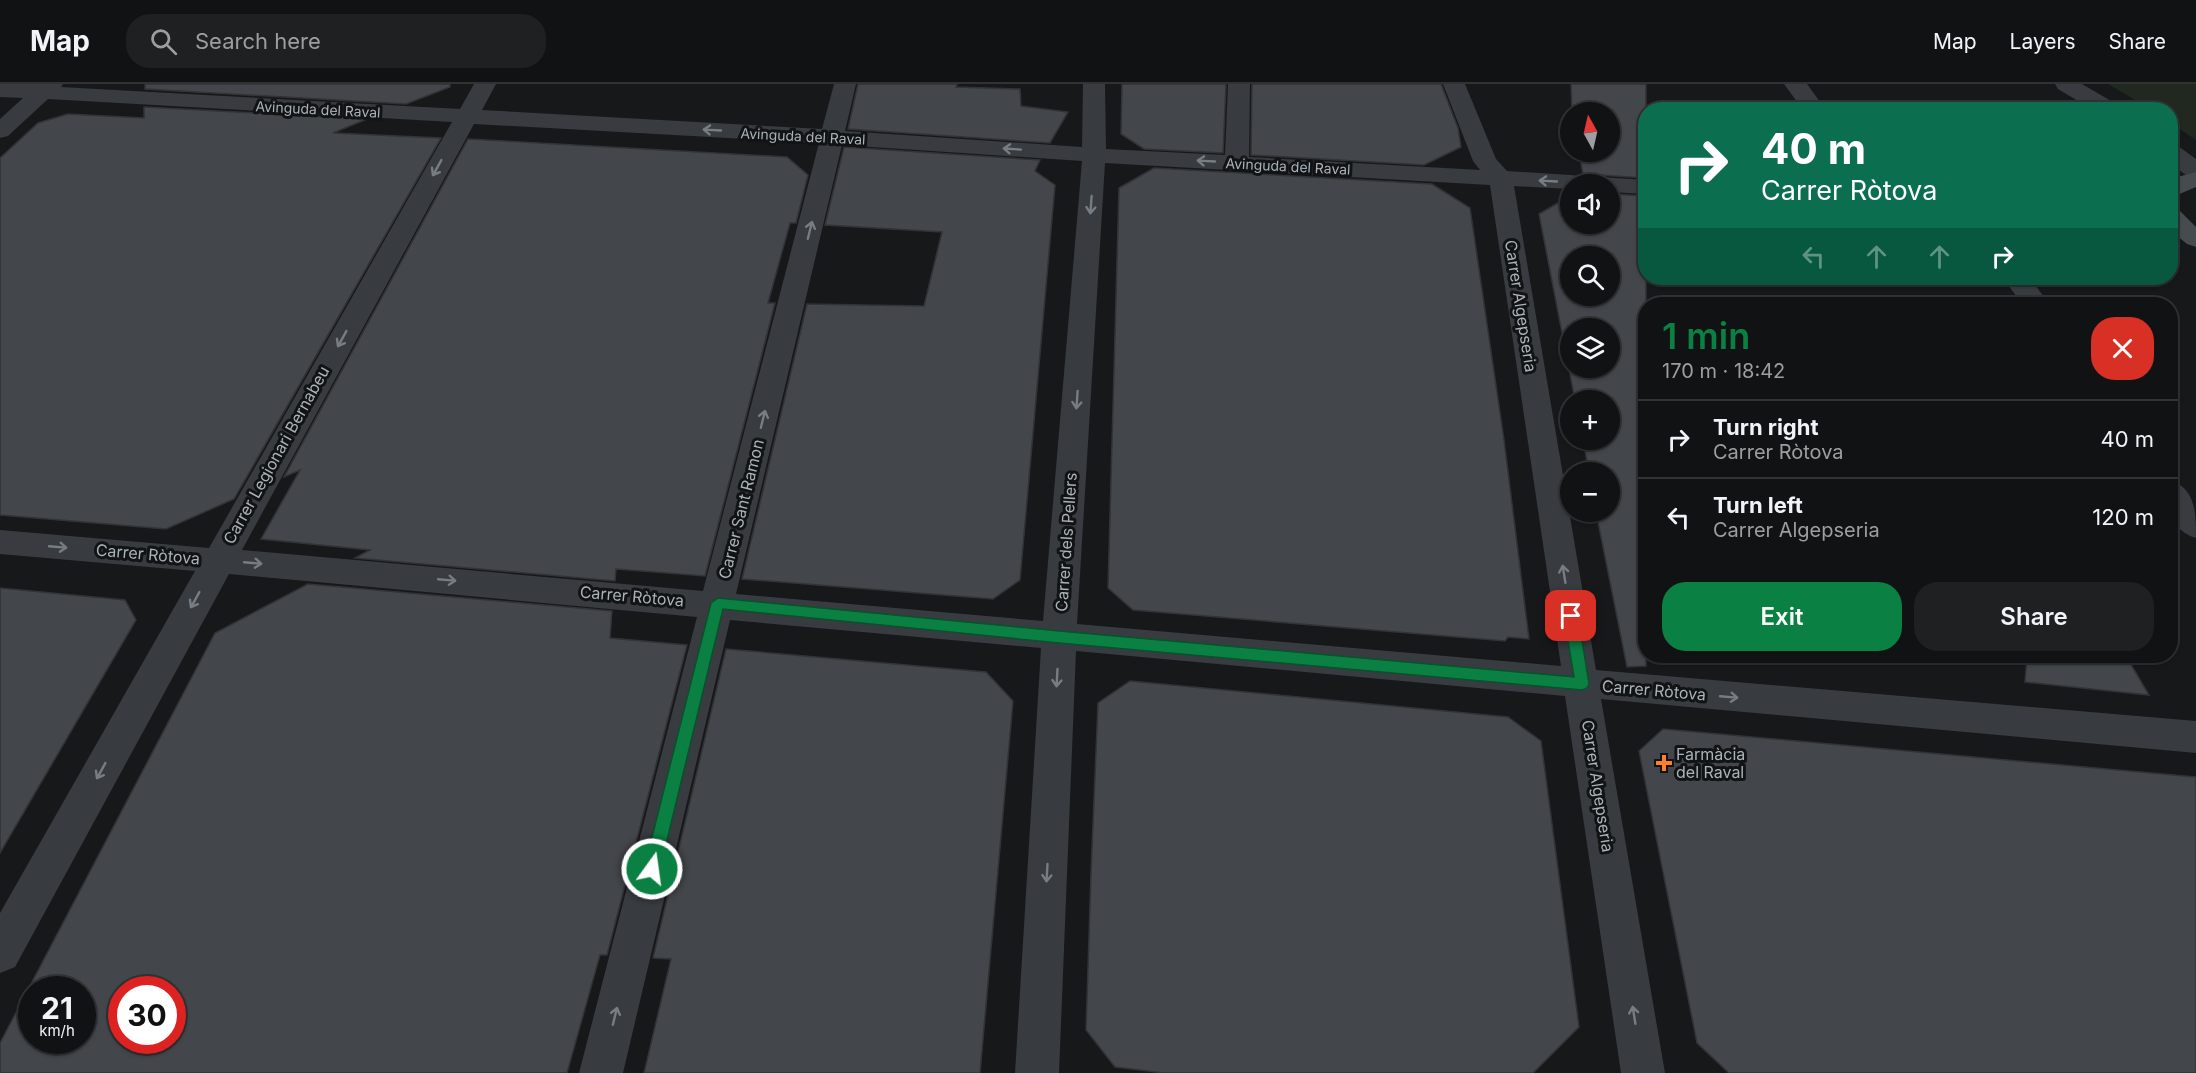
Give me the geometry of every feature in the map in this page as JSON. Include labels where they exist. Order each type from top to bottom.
[{"type":"street","name":"Carrer Legionari Bernabeu","points":[[0,953],[217,560],[485,84]]},
{"type":"street","name":"Carrer Sant Ramon","points":[[601,1073],[845,84]]},
{"type":"street","name":"Carrer dels Pellers","points":[[1037,1073],[1059,637],[1094,155],[1094,84]]},
{"type":"street","points":[[1237,162],[1239,84]]},
{"type":"street","points":[[1454,84],[1485,160],[1501,179]]},
{"type":"street","points":[[1795,84],[1809,102]]},
{"type":"street","points":[[2066,84],[2096,102]]},
{"type":"street","name":"Avinguda del Raval","points":[[0,90],[48,88],[466,117],[833,137],[1560,182]]},
{"type":"street","points":[[0,131],[48,88]]},
{"type":"street","points":[[2178,157],[2196,171]]},
{"type":"street","name":"Carrer Algepseria","points":[[1501,179],[1643,1073]]},
{"type":"street","points":[[2178,185],[2196,179]]},
{"type":"street","name":"Avinguda del Raval","points":[[1620,186],[1638,187]]},
{"type":"street","points":[[2178,222],[2196,239]]},
{"type":"street","points":[[2021,285],[2031,297]]},
{"type":"street","points":[[2178,502],[2196,526]]},
{"type":"street","name":"Carrer Ròtova","points":[[0,542],[718,603],[1059,637],[2196,737]]},
{"type":"shaded area","points":[[2108,84],[2196,84],[2196,140],[2178,128],[2178,102],[2138,102]]},
{"type":"building","points":[[145,84],[450,84],[450,87],[406,104],[145,89]]},
{"type":"building","points":[[858,84],[957,84],[956,87],[1020,89],[1021,106],[1068,112],[1050,143],[848,129]]},
{"type":"building","points":[[1122,84],[1226,84],[1223,153],[1144,149],[1121,134]]},
{"type":"building","points":[[1252,84],[1441,84],[1458,128],[1461,147],[1424,165],[1251,155]]},
{"type":"building","points":[[1571,84],[1646,84],[1646,102],[1638,102],[1638,177],[1620,176],[1620,174],[1583,174],[1581,162],[1620,162],[1620,102],[1572,102]]},
{"type":"building","points":[[144,107],[367,119],[333,133],[441,138],[234,499],[166,529],[0,515],[0,158],[38,123],[68,114],[144,118]]},
{"type":"building","points":[[468,139],[787,157],[808,175],[796,223],[790,223],[768,303],[775,303],[705,576],[616,569],[615,581],[355,558],[370,550],[261,539],[300,470],[284,477]]},
{"type":"building","points":[[844,147],[1040,160],[1035,171],[1055,185],[1020,580],[993,599],[742,579],[807,304],[924,306],[942,232],[825,225]]},
{"type":"building","points":[[1154,168],[1432,184],[1470,208],[1504,440],[1529,639],[1508,637],[1505,641],[1133,610],[1108,588],[1119,188]]},
{"type":"building","points":[[1620,195],[1638,196],[1638,285],[1646,285],[1646,297],[1638,297],[1638,663],[1646,663],[1646,666],[1627,667],[1598,522],[1620,522],[1620,462],[1587,462],[1585,450],[1620,450],[1620,390],[1573,390],[1571,378],[1620,378],[1620,318],[1560,318],[1560,322],[1539,214],[1560,202],[1560,234],[1620,234]]},
{"type":"building","points":[[308,584],[612,611],[610,638],[687,645],[607,955],[600,955],[567,1073],[0,1073],[0,1043],[18,1009],[18,1054],[96,1054],[96,976],[35,976],[215,633]]},
{"type":"building","points":[[0,588],[125,600],[136,620],[0,853]]},
{"type":"building","points":[[726,649],[986,672],[1013,701],[980,1073],[644,1073],[671,959],[653,958]]},
{"type":"building","points":[[2026,663],[2130,663],[2149,695],[2025,682]]},
{"type":"building","points":[[1130,681],[1508,717],[1541,741],[1579,1027],[1533,1073],[1164,1073],[1115,1067],[1086,1030],[1091,873],[1098,703]]},
{"type":"building","points":[[1663,729],[2196,777],[2196,1073],[1729,1073],[1697,1043],[1639,751]]},
{"type":"place","name":"Farmàcia del Raval","points":[[1664,763]]},
{"type":"route","points":[[652,869],[718,603],[1059,637],[1582,684],[1571,616]]}]
